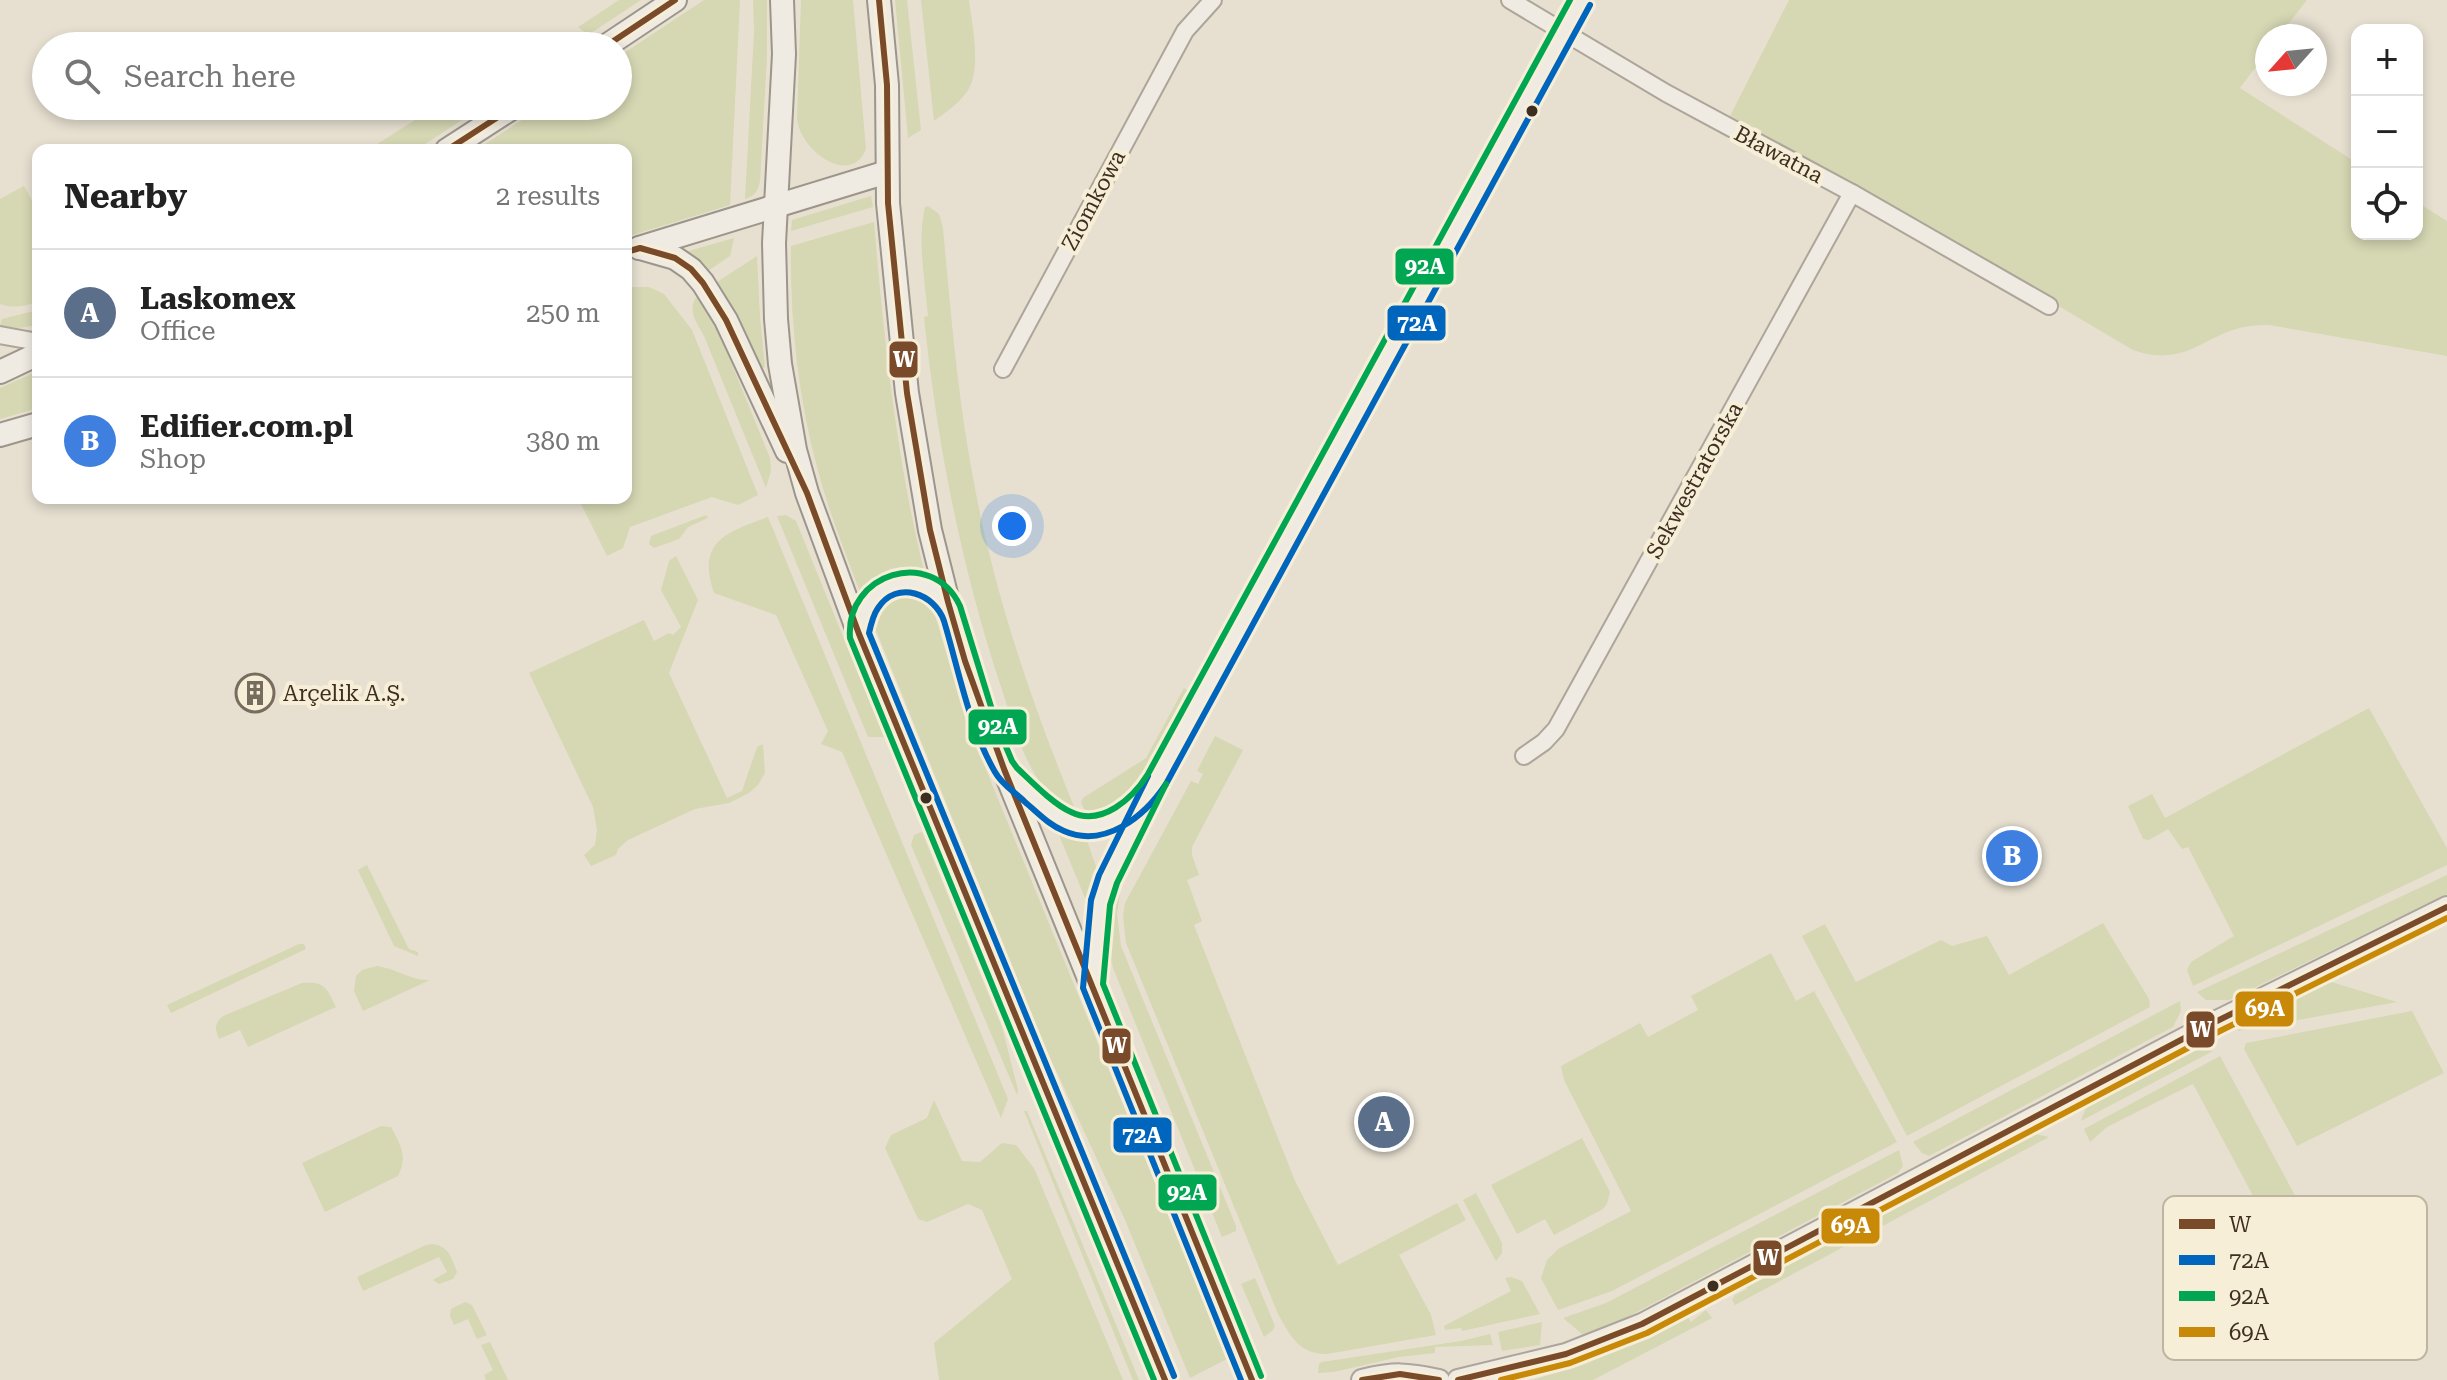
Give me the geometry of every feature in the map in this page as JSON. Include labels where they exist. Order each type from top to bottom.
[{"type":"main road","points":[[627,32],[675,0]]},
{"type":"main road","points":[[782,0],[784,54],[774,287],[780,364],[795,450],[807,493],[859,634],[1165,1380]]},
{"type":"main road","points":[[879,0],[887,85],[887,172],[907,393],[927,515],[948,602],[965,661],[1004,769],[1252,1380]]},
{"type":"main road","points":[[456,144],[493,120]]},
{"type":"main road","points":[[633,250],[887,172]]},
{"type":"main road","points":[[633,250],[675,258],[691,269],[707,289],[726,320],[807,493]]},
{"type":"main road","points":[[0,372],[32,357]]},
{"type":"main road","points":[[0,435],[32,426]]},
{"type":"main road","points":[[859,634],[865,608],[878,592],[896,583],[917,583],[931,588],[948,602]]},
{"type":"street","name":"Ziomkowa","points":[[1003,369],[1185,31],[1213,0]]},
{"type":"street","name":"Bławatna","points":[[1510,0],[1666,93],[1852,193],[2049,306]]},
{"type":"street","points":[[1093,986],[1100,903],[1108,879],[1157,779],[1581,0]]},
{"type":"street","name":"Sekwestratorska","points":[[1524,756],[1556,729],[1852,193]]},
{"type":"street","points":[[0,335],[32,341]]},
{"type":"street","points":[[1004,769],[1053,814],[1082,826],[1102,824],[1123,815],[1142,800],[1157,779]]},
{"type":"street","points":[[1458,1380],[1566,1354],[1642,1324],[2203,1028],[2447,907]]},
{"type":"street","points":[[1362,1380],[1406,1373],[1439,1380]]},
{"type":"green space","points":[[619,0],[641,0],[593,32],[584,32],[578,27]]},
{"type":"green space","points":[[704,0],[740,0],[730,205],[632,235],[632,144],[485,144],[522,120],[632,120],[632,48]]},
{"type":"green space","points":[[753,0],[767,0],[767,57],[760,181],[756,193],[745,199],[754,32]]},
{"type":"green space","points":[[801,0],[853,0],[866,149],[859,160],[849,165],[827,161],[807,143],[800,131],[797,119]]},
{"type":"green space","points":[[895,0],[907,0],[921,130],[908,138]]},
{"type":"green space","points":[[921,0],[969,0],[974,34],[974,71],[968,90],[934,121]]},
{"type":"green space","points":[[1789,0],[2307,0],[2288,24],[2255,24],[2255,68],[2240,88],[2351,159],[2351,240],[2423,240],[2423,206],[2447,221],[2447,356],[2269,325],[2234,330],[2168,355],[2133,350],[1861,189],[1730,116]]},
{"type":"green space","points":[[415,120],[462,120],[425,144],[377,144]]},
{"type":"green space","points":[[24,186],[32,200],[32,304],[24,306],[0,304],[0,199]]},
{"type":"green space","points":[[871,196],[873,207],[791,231],[792,220]]},
{"type":"green space","points":[[925,207],[939,214],[943,228],[964,423],[994,571],[1031,694],[1077,814],[1047,792],[1027,760],[987,642],[962,550],[936,411],[924,317],[928,316],[922,234]]},
{"type":"green space","points":[[874,222],[892,398],[924,571],[905,567],[889,570],[874,578],[860,592],[822,486],[805,415],[794,331],[791,246]]},
{"type":"green space","points":[[734,238],[730,256],[708,271],[685,252]]},
{"type":"green space","points":[[757,256],[765,367],[760,370],[731,305],[717,282]]},
{"type":"green space","points":[[632,287],[649,287],[664,294],[692,330],[758,495],[738,505],[712,497],[630,527],[623,548],[607,556],[581,504],[632,504]]},
{"type":"green space","points":[[698,295],[718,330],[770,458],[771,471],[766,488],[694,316],[694,300]]},
{"type":"green space","points":[[32,312],[32,326],[0,326],[2,319]]},
{"type":"green space","points":[[32,374],[32,410],[0,419],[0,388]]},
{"type":"green space","points":[[706,515],[708,518],[688,527],[679,539],[654,548],[649,544],[651,536]]},
{"type":"green space","points":[[786,515],[796,521],[884,737],[868,737],[777,516]]},
{"type":"green space","points":[[768,517],[1008,1099],[1001,1118],[842,752],[821,744],[828,731],[776,615],[714,593],[709,575],[712,550],[728,534]]},
{"type":"green space","points":[[676,556],[698,600],[669,673],[727,798],[742,791],[757,747],[763,744],[765,773],[749,793],[729,803],[695,809],[628,840],[616,855],[591,866],[584,855],[595,845],[597,830],[593,807],[529,673],[644,620],[654,641],[669,633],[673,635],[681,627],[661,590],[669,561]]},
{"type":"green space","points":[[910,595],[926,601],[933,608],[985,767],[1227,1359],[1190,1378],[1125,1220],[1046,1049],[875,628],[886,604]]},
{"type":"green space","points":[[1184,688],[1193,693],[1131,794],[1106,813],[1087,816],[1081,802],[1083,798],[1146,758]]},
{"type":"green space","points":[[2369,708],[2447,848],[2447,865],[2193,986],[2187,970],[2191,962],[2234,936],[2188,847],[2182,849],[2168,829],[2149,840],[2143,839],[2128,806],[2152,794],[2165,818]]},
{"type":"green space","points":[[1215,736],[1243,750],[1192,847],[1199,875],[1187,880],[1202,921],[1194,925],[1295,1181],[1338,1265],[1457,1203],[1466,1220],[1399,1255],[1431,1315],[1436,1335],[1327,1354],[1309,1351],[1292,1337],[1278,1314],[1126,943],[1125,903],[1191,781],[1198,784],[1203,774],[1197,771]]},
{"type":"green space","points":[[1055,825],[1085,835],[1099,875],[1089,908]]},
{"type":"green space","points":[[922,832],[1002,1027],[1017,1095],[911,845],[914,835]]},
{"type":"green space","points":[[367,865],[409,949],[418,952],[418,956],[394,946],[358,870]]},
{"type":"green space","points":[[2447,875],[2447,894],[2229,1000],[2206,1000],[2197,992]]},
{"type":"green space","points":[[1114,890],[1120,893],[1117,914],[1121,946],[1236,1226],[1236,1231],[1222,1237],[1113,968],[1108,929]]},
{"type":"green space","points":[[2103,923],[2149,999],[2150,1007],[1907,1136],[1802,936],[1825,924],[1856,982],[1941,940],[1952,946],[1987,936],[2009,975]]},
{"type":"green space","points":[[304,944],[306,949],[171,1013],[167,1005]]},
{"type":"green space","points":[[1771,953],[1796,1001],[1814,991],[1897,1142],[1612,1291],[1558,1310],[1541,1278],[1547,1260],[1558,1249],[1631,1211],[1564,1080],[1561,1066],[1640,1023],[1648,1037],[1698,1010],[1691,996]]},
{"type":"green space","points":[[377,966],[416,979],[430,980],[363,1011],[354,991],[356,976],[362,970]]},
{"type":"green space","points":[[2325,980],[2397,1002],[2238,1031],[2242,1022]]},
{"type":"green space","points":[[302,983],[316,983],[324,987],[336,1007],[248,1047],[240,1030],[219,1039],[216,1027],[223,1016]]},
{"type":"green space","points":[[2180,1001],[2181,1011],[2173,1027],[1929,1156],[1913,1142]]},
{"type":"green space","points":[[2412,1011],[2444,1073],[2297,1146],[2244,1049],[2246,1043]]},
{"type":"green space","points":[[2188,1050],[2213,1051],[2081,1121],[2088,1102]]},
{"type":"green space","points":[[2220,1056],[2295,1196],[2253,1196],[2193,1084],[2107,1127],[2090,1142],[2084,1129]]},
{"type":"green space","points":[[934,1100],[962,1161],[980,1162],[1002,1143],[1016,1145],[1034,1168],[1123,1380],[939,1380],[934,1343],[1012,1279],[982,1210],[968,1204],[927,1222],[918,1219],[885,1148],[891,1135],[927,1118]]},
{"type":"green space","points":[[1024,1111],[1027,1111],[1139,1380],[1133,1380]]},
{"type":"green space","points":[[381,1126],[391,1127],[400,1146],[403,1163],[398,1176],[325,1212],[302,1163]]},
{"type":"green space","points":[[2035,1134],[2049,1137],[1735,1305],[1732,1300],[1747,1289],[1745,1284]]},
{"type":"green space","points":[[1582,1138],[1610,1192],[1607,1204],[1554,1235],[1545,1219],[1517,1234],[1491,1185]]},
{"type":"green space","points":[[1899,1150],[1903,1166],[1898,1173],[1618,1322],[1583,1335],[1563,1318],[1606,1303]]},
{"type":"green space","points":[[1476,1193],[1502,1243],[1502,1253],[1496,1261],[1463,1200]]},
{"type":"green space","points":[[433,1244],[443,1247],[449,1254],[457,1272],[453,1279],[439,1284],[433,1280],[447,1272],[439,1257],[363,1291],[357,1277]]},
{"type":"green space","points":[[1255,1278],[1275,1326],[1264,1337],[1241,1284]]},
{"type":"green space","points":[[1505,1278],[1522,1281],[1540,1314],[1462,1331],[1461,1328],[1445,1330],[1444,1326],[1511,1291]]},
{"type":"green space","points":[[465,1302],[472,1305],[487,1335],[477,1339],[468,1319],[454,1325],[451,1309]]},
{"type":"green space","points":[[1706,1310],[1712,1318],[1593,1380],[1533,1380],[1585,1364],[1688,1318],[1691,1322]]},
{"type":"green space","points":[[1542,1322],[1540,1345],[1502,1351],[1498,1332]]},
{"type":"green space","points":[[1490,1334],[1493,1345],[1435,1347],[1435,1353],[1318,1373],[1322,1362]]},
{"type":"green space","points":[[490,1342],[508,1380],[486,1380],[484,1375],[493,1370],[481,1345]]},
{"type":"transit line","name":"W","points":[[627,32],[675,0]]},
{"type":"transit line","name":"W","points":[[879,0],[887,85],[888,203],[907,393],[930,530],[948,602],[965,661],[1004,769],[1252,1380]]},
{"type":"transit line","name":"92A","points":[[1154,1380],[850,638],[852,616],[861,597],[875,583],[893,575],[912,573],[930,577],[947,587],[960,606],[996,723],[1017,768],[1057,804],[1083,816],[1105,813],[1125,801],[1148,774],[1570,0]]},
{"type":"transit line","name":"72A","points":[[1174,1376],[869,633],[872,620],[878,608],[895,594],[915,594],[933,604],[944,621],[971,718],[986,755],[1005,785],[1048,822],[1064,831],[1094,836],[1135,818],[1166,784],[1590,5]]},
{"type":"transit line","name":"W","points":[[456,144],[493,120]]},
{"type":"transit line","name":"W","points":[[632,250],[640,248],[675,258],[691,269],[726,320],[807,493],[859,634],[1165,1380]]},
{"type":"transit line","name":"72A","points":[[1148,776],[1099,875],[1091,900],[1083,988],[1241,1380]]},
{"type":"transit line","name":"92A","points":[[1166,784],[1117,883],[1110,905],[1103,984],[1261,1376]]},
{"type":"transit line","name":"W","points":[[1458,1380],[1566,1354],[1642,1324],[2215,1022],[2447,907]]},
{"type":"transit line","name":"69A","points":[[1501,1380],[1570,1363],[1647,1333],[2220,1031],[2447,918]]},
{"type":"transit line","name":"W","points":[[1362,1380],[1400,1374],[1439,1380]]},
{"type":"place","name":"Arçelik A.Ş.","points":[[255,693]]},
{"type":"place","name":"Edifier.com.pl","points":[[2012,856]]},
{"type":"place","name":"Laskomex","points":[[1384,1122]]}]
